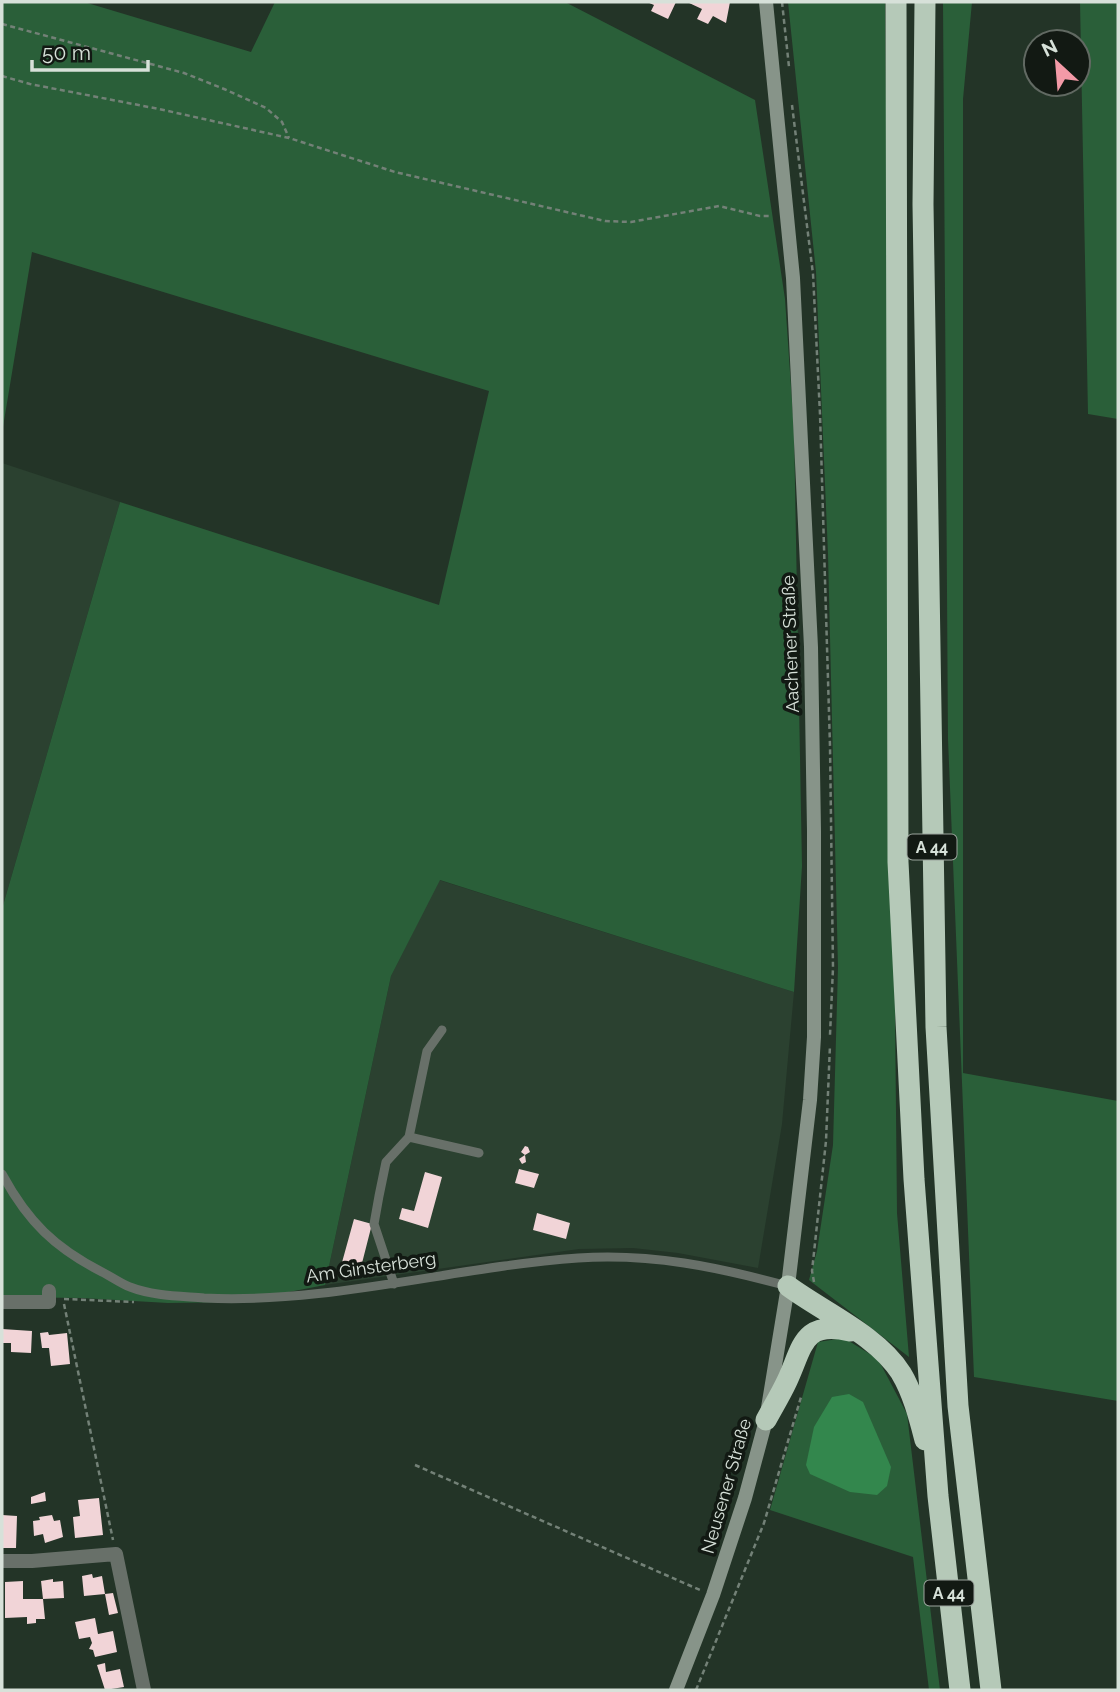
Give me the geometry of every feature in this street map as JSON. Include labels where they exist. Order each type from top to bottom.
[{"type":"highway","name":"A 44","points":[[896,2],[898,862],[914,1179],[938,1496],[960,1690]]},
{"type":"highway","name":"A 44","points":[[925,2],[923,204],[936,1027],[958,1406],[991,1690]]},
{"type":"highway","points":[[788,1286],[858,1332],[884,1352],[900,1372],[921,1424],[938,1496]]},
{"type":"highway","points":[[766,1420],[788,1380],[798,1349],[806,1339],[830,1328],[858,1332]]},
{"type":"main road","name":"Aachener Straße","points":[[766,2],[789,215],[811,648],[814,969],[810,1100],[788,1286]]},
{"type":"main road","name":"Neusener Straße","points":[[676,1690],[713,1595],[745,1498],[766,1420],[788,1286]]},
{"type":"street","points":[[2,1302],[48,1302],[49,1291]]},
{"type":"street","points":[[2,1561],[32,1562],[116,1554],[144,1690]]},
{"type":"lane","points":[[394,1284],[374,1224],[386,1162],[409,1137],[427,1051],[442,1030]]},
{"type":"lane","points":[[409,1137],[479,1153]]},
{"type":"lane","name":"Am Ginsterberg","points":[[2,1174],[27,1216],[48,1238],[76,1259],[130,1287],[147,1292],[242,1300],[322,1295],[522,1264],[634,1255],[691,1264],[788,1286]]},
{"type":"path","points":[[2,24],[184,73],[266,108],[282,122],[289,138]]},
{"type":"path","points":[[2,76],[289,138],[395,172],[605,221],[631,222],[719,206],[760,216],[806,214]]},
{"type":"path","points":[[49,1291],[66,1300],[134,1303],[144,1298],[147,1292]]},
{"type":"path","points":[[49,1291],[64,1304],[116,1554]]},
{"type":"path","points":[[415,1465],[713,1595]]},
{"type":"shaded area","points":[[2,2],[84,2],[251,52],[275,2],[565,2],[755,100],[785,299],[794,431],[802,866],[794,992],[440,880],[391,976],[325,1285],[238,1302],[168,1303],[2,1297],[2,909],[120,502],[439,605],[489,391],[32,252],[2,433]]},
{"type":"shaded area","points":[[788,2],[885,2],[897,1213],[909,1357],[809,1280],[817,1251],[833,1145],[838,967],[828,554],[816,272]]},
{"type":"shaded area","points":[[943,2],[972,2],[963,99],[963,1073],[1118,1101],[1118,1401],[974,1377],[948,739]]},
{"type":"shaded area","points":[[1080,2],[1118,2],[1118,419],[1088,414],[1082,98],[1092,98],[1092,28],[1081,28]]},
{"type":"shaded area","points":[[2,463],[120,502],[2,909]]},
{"type":"shaded area","points":[[439,880],[794,992],[782,1124],[758,1268],[678,1253],[633,1248],[579,1249],[325,1285],[391,976]]},
{"type":"shaded area","points":[[844,1338],[878,1359],[907,1414],[940,1690],[929,1690],[913,1557],[770,1510],[818,1342]]},
{"type":"shaded area","points":[[849,1394],[863,1402],[891,1467],[887,1486],[877,1495],[850,1492],[810,1474],[806,1465],[814,1427],[832,1397]]},
{"type":"building","points":[[647,2],[676,2],[668,19],[651,11],[654,5]]},
{"type":"building","points":[[687,2],[730,2],[726,23],[713,16],[708,24],[697,19],[702,9]]},
{"type":"building","points":[[525,1146],[530,1152],[525,1155],[521,1152]]},
{"type":"building","points":[[525,1155],[526,1162],[522,1164],[519,1159]]},
{"type":"building","points":[[519,1169],[539,1174],[534,1188],[515,1183]]},
{"type":"building","points":[[425,1172],[442,1177],[428,1228],[399,1219],[402,1208],[414,1211]]},
{"type":"building","points":[[537,1213],[570,1223],[566,1239],[533,1230]]},
{"type":"building","points":[[354,1219],[372,1224],[360,1271],[341,1266]]},
{"type":"building","points":[[2,1329],[32,1331],[31,1353],[11,1352],[11,1343],[2,1343]]},
{"type":"building","points":[[48,1332],[49,1335],[67,1333],[70,1364],[51,1366],[49,1348],[42,1348],[40,1333]]},
{"type":"building","points":[[45,1492],[46,1501],[31,1504],[31,1497]]},
{"type":"building","points":[[99,1498],[103,1535],[75,1538],[73,1517],[80,1516],[78,1500]]},
{"type":"building","points":[[2,1515],[17,1516],[16,1548],[2,1548]]},
{"type":"building","points":[[52,1515],[54,1521],[60,1520],[63,1537],[45,1543],[43,1534],[34,1536],[33,1521]]},
{"type":"building","points":[[92,1574],[93,1578],[102,1576],[105,1594],[84,1596],[82,1576]]},
{"type":"building","points":[[23,1581],[23,1599],[43,1599],[45,1619],[36,1619],[36,1623],[27,1624],[27,1617],[5,1618],[5,1582]]},
{"type":"building","points":[[41,1581],[63,1581],[64,1598],[43,1599]]},
{"type":"building","points":[[113,1593],[118,1613],[109,1615],[105,1594]]},
{"type":"building","points":[[95,1618],[98,1634],[113,1631],[117,1652],[95,1657],[93,1650],[89,1649],[92,1643],[90,1637],[79,1639],[75,1622]]},
{"type":"building","points":[[105,1663],[106,1672],[120,1669],[124,1687],[105,1690],[97,1665]]}]
